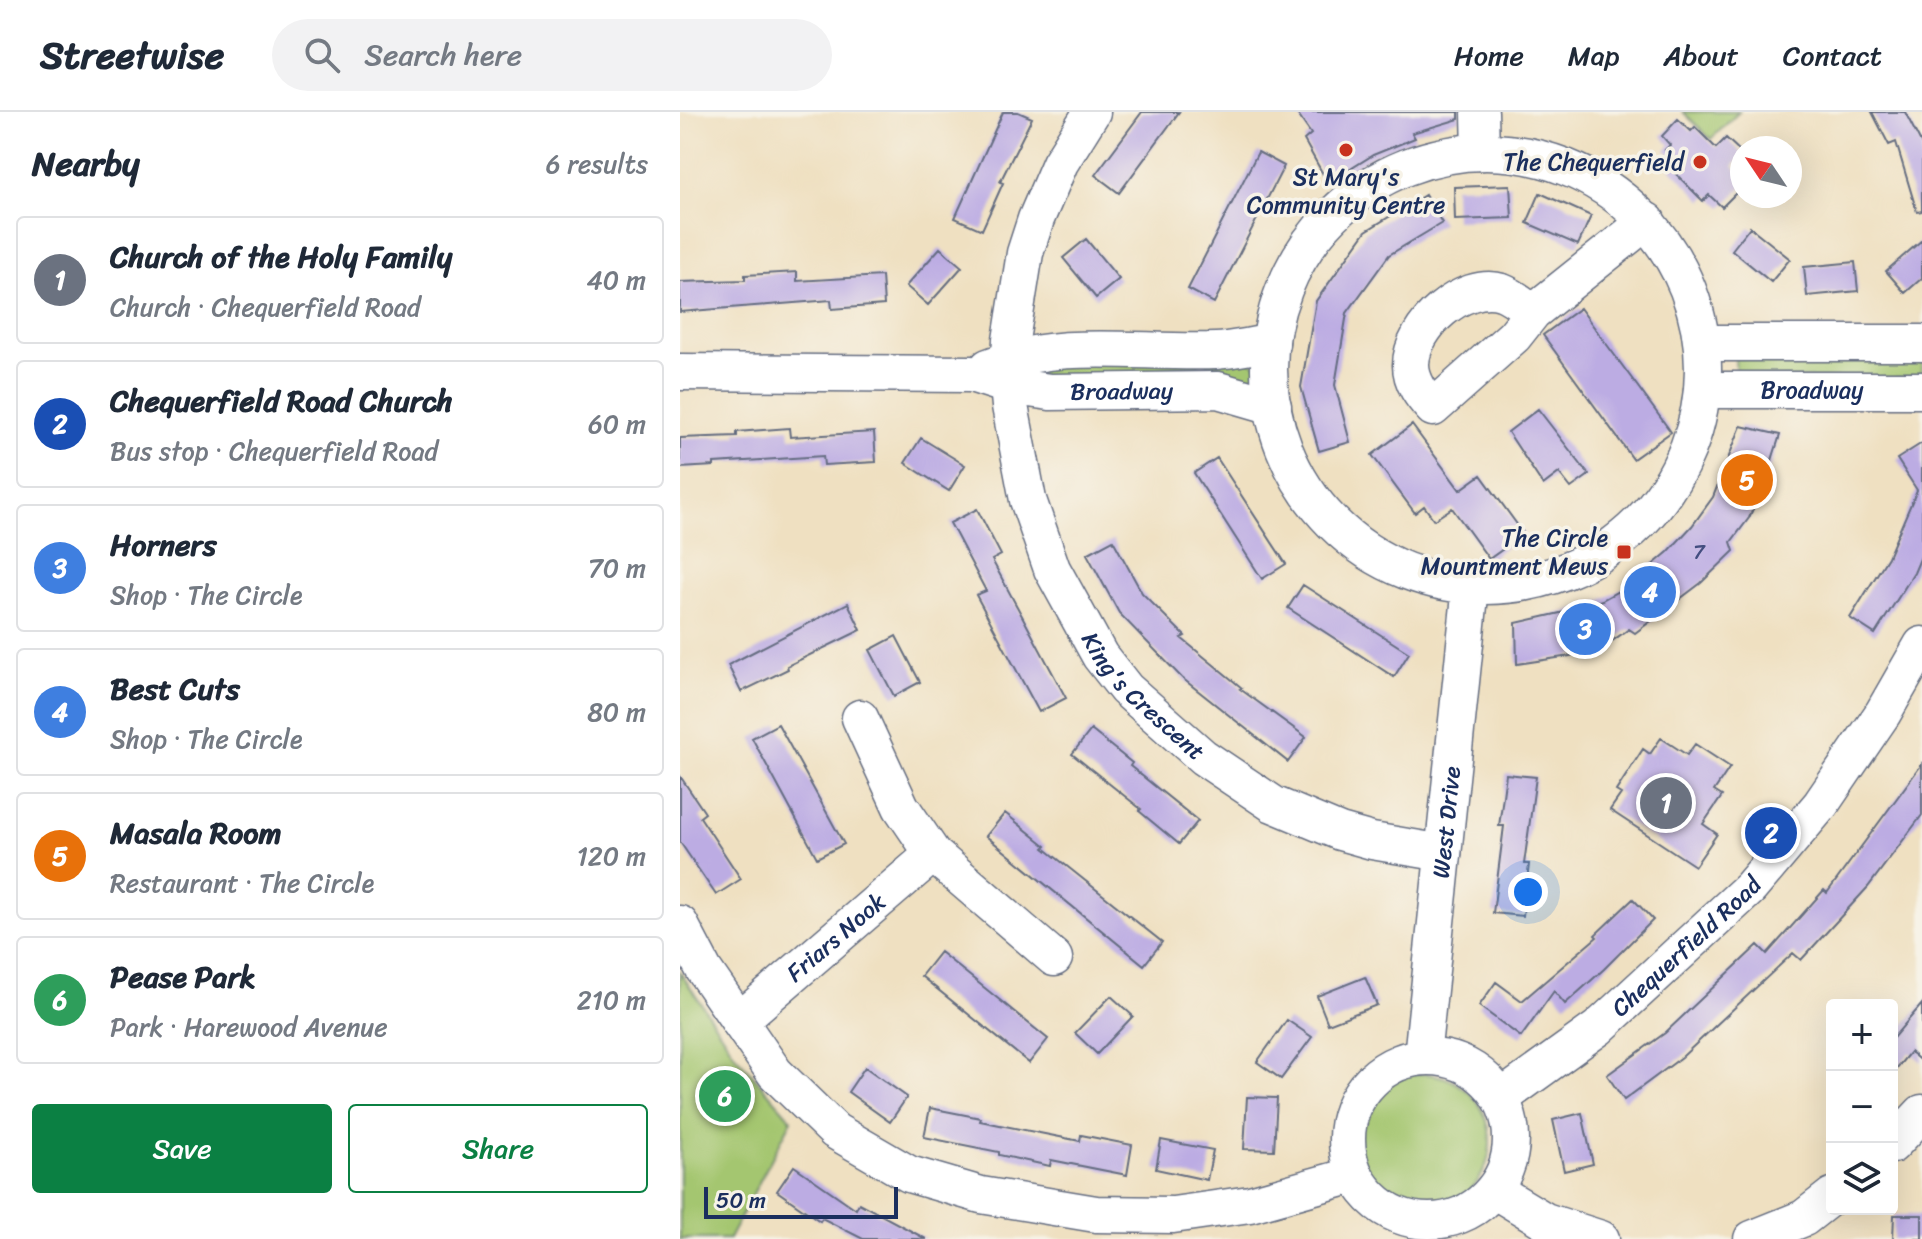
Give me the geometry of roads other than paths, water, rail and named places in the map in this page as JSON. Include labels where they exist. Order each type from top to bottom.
[{"type":"street","name":"King's Crescent","points":[[1092,112],[1060,163],[1025,253],[1016,300],[1009,372],[1028,500],[1052,569],[1100,656],[1126,689],[1203,757],[1273,804],[1340,832],[1372,841],[1443,853]]},
{"type":"street","points":[[1480,112],[1481,152]]},
{"type":"street","points":[[1508,151],[1560,163],[1607,186],[1647,221],[1673,255],[1692,295],[1703,343],[1698,422],[1683,463],[1660,500],[1631,532],[1596,557],[1556,575],[1514,585],[1471,586],[1419,576],[1371,554],[1330,521],[1298,479],[1277,430],[1268,377],[1273,324],[1290,274],[1318,229],[1357,193],[1403,167],[1455,153],[1481,152],[1508,151]]},
{"type":"street","points":[[1533,312],[1647,221]]},
{"type":"street","name":"Broadway","points":[[680,372],[971,374],[1009,372],[1056,350],[1218,351],[1271,343]]},
{"type":"street","name":"Broadway","points":[[1703,343],[1922,343]]},
{"type":"street","name":"Broadway","points":[[1009,372],[1050,392],[1218,390],[1273,406]]},
{"type":"street","name":"Broadway","points":[[1702,390],[1922,390]]},
{"type":"street","name":"West Drive","points":[[1422,1057],[1471,586]]},
{"type":"street","name":"Chequerfield Road","points":[[1501,1098],[1598,1028],[1750,888],[1821,804],[1883,713],[1922,645]]},
{"type":"street","points":[[860,718],[901,807],[933,854],[1054,958]]},
{"type":"street","name":"Friars Nook","points":[[739,1021],[933,854]]},
{"type":"street","points":[[680,924],[704,970],[775,1073],[835,1131],[909,1174],[981,1195],[1096,1214],[1173,1215],[1250,1204],[1354,1175]]},
{"type":"street","points":[[1422,1057],[1445,1058],[1467,1066],[1487,1080],[1501,1098],[1509,1121],[1511,1145],[1506,1169],[1494,1190],[1477,1206],[1457,1217],[1409,1230],[1368,1195],[1354,1175],[1346,1149],[1348,1123],[1357,1098],[1374,1077],[1396,1063],[1422,1057]]},
{"type":"street","points":[[1494,1190],[1545,1221],[1601,1239]]},
{"type":"street","points":[[1752,1239],[1804,1218],[1826,1201]]},
{"type":"place","name":"St Mary's Community Centre","points":[[1346,150]]},
{"type":"place","name":"The Chequerfield","points":[[1700,162]]},
{"type":"place","name":"Masala Room","points":[[1747,480]]},
{"type":"place","name":"The Circle Mountment Mews","points":[[1624,552]]},
{"type":"place","name":"Best Cuts","points":[[1650,592]]},
{"type":"place","name":"Horners","points":[[1585,629]]},
{"type":"place","name":"Church of the Holy Family","points":[[1666,803]]},
{"type":"place","name":"Chequerfield Road Church","points":[[1771,833]]},
{"type":"place","name":"Pease Park","points":[[725,1096]]}]
